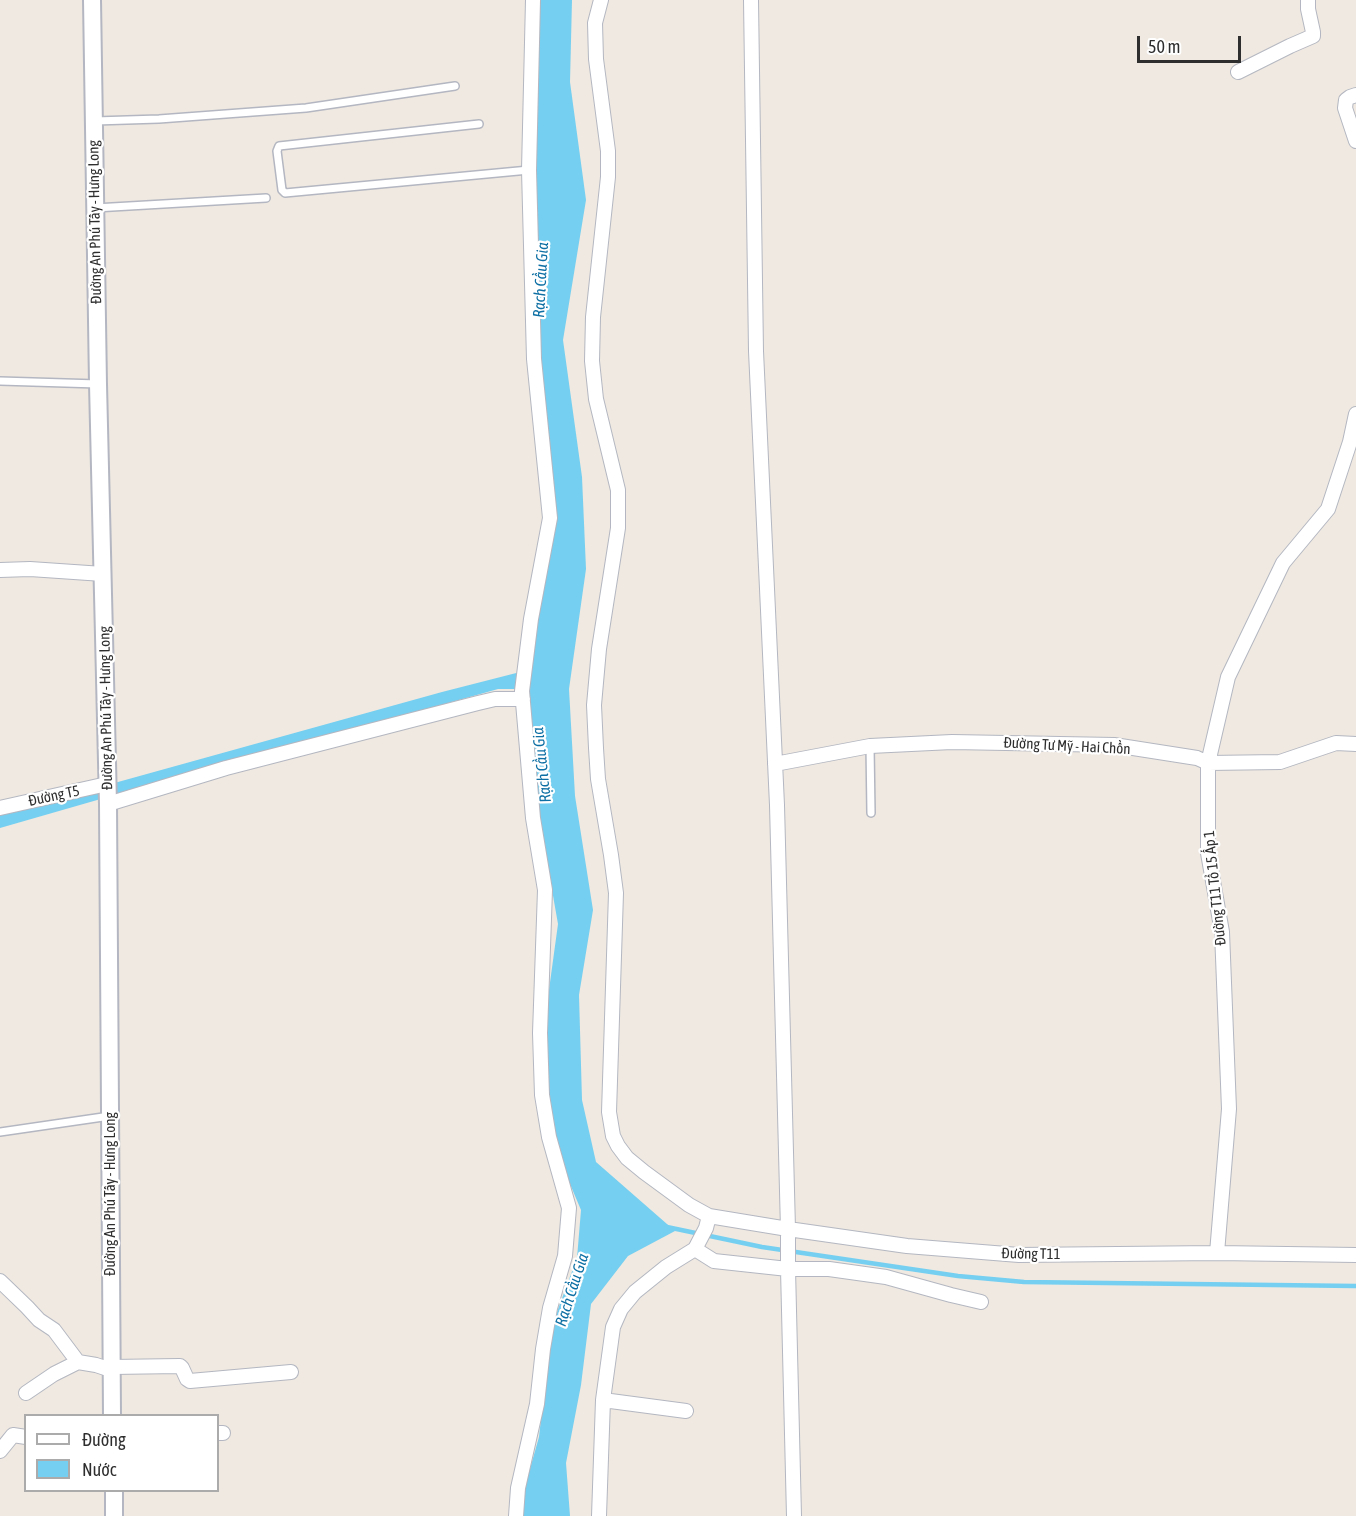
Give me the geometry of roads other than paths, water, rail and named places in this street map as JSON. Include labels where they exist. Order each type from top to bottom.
[{"type":"street","name":"Đường An Phú Tây - Hưng Long","points":[[92,0],[94,208],[108,796],[112,1414]]},
{"type":"street","points":[[516,1516],[518,1488],[537,1404],[550,1308],[565,1256],[568,1208],[549,1137],[542,1095],[540,1033],[545,890],[533,818],[523,695],[531,619],[550,518],[534,359],[529,171],[533,0]]},
{"type":"street","points":[[599,1516],[603,1400],[614,1327],[621,1309],[635,1292],[666,1267],[695,1249],[707,1222],[689,1205],[627,1158],[613,1136],[609,1112],[616,893],[598,779],[594,705],[600,640],[618,528],[618,490],[596,399],[592,361],[593,317],[608,177],[608,151],[596,59],[595,23],[601,0]]},
{"type":"street","points":[[751,0],[756,351],[775,764],[794,1516]]},
{"type":"street","points":[[1238,72],[1313,36],[1308,0]]},
{"type":"street","points":[[1356,95],[1346,100],[1345,108],[1356,141]]},
{"type":"street","name":"Đường T11 Tổ 15 Ấp 1","points":[[1217,1253],[1229,1109],[1222,932],[1208,853],[1208,763],[1228,677],[1283,563],[1328,509],[1350,442],[1356,414]]},
{"type":"street","points":[[0,570],[30,569],[103,574]]},
{"type":"street","name":"Đường T5","points":[[0,808],[108,796],[478,703],[523,695]]},
{"type":"street","name":"Đường Tư Mỹ - Hai Chồn","points":[[775,764],[870,746],[952,742],[1114,745],[1197,758],[1208,763],[1280,762],[1336,742],[1356,744]]},
{"type":"street","name":"Đường T11","points":[[707,1222],[788,1228],[907,1245],[1019,1256],[1217,1253],[1356,1256]]},
{"type":"street","points":[[695,1249],[714,1261],[788,1269],[829,1269],[886,1277],[981,1302]]},
{"type":"street","points":[[0,1281],[39,1320],[54,1330],[78,1362]]},
{"type":"street","points":[[26,1393],[54,1374],[78,1362],[111,1368],[180,1366],[190,1381],[291,1372]]},
{"type":"street","points":[[603,1400],[686,1411]]},
{"type":"street","points":[[0,1451],[13,1435],[24,1437]]},
{"type":"street","points":[[114,1492],[114,1516]]},
{"type":"lane","points":[[93,121],[159,119],[306,108],[454,86]]},
{"type":"lane","points":[[479,124],[279,146],[277,151],[282,190],[285,193],[529,171]]},
{"type":"lane","points":[[94,208],[266,198]]},
{"type":"lane","points":[[0,381],[98,384]]},
{"type":"lane","points":[[870,746],[871,813]]},
{"type":"lane","points":[[0,1132],[110,1116]]},
{"type":"water","name":"Rạch Cầu Gia","points":[[540,0],[572,0],[570,82],[586,200],[563,340],[582,477],[586,569],[569,689],[575,796],[593,910],[579,995],[582,1100],[596,1162],[675,1231],[628,1256],[591,1304],[581,1385],[566,1463],[570,1516],[521,1516],[520,1504],[539,1437],[551,1328],[577,1258],[581,1210],[554,1146],[548,1096],[545,1019],[558,924],[539,816],[528,689],[498,689],[243,758],[0,828],[0,812],[64,797],[528,670],[556,508],[537,337],[534,246]]},
{"type":"waterway","points":[[667,1227],[762,1247],[958,1276],[1024,1282],[1356,1286]]}]
